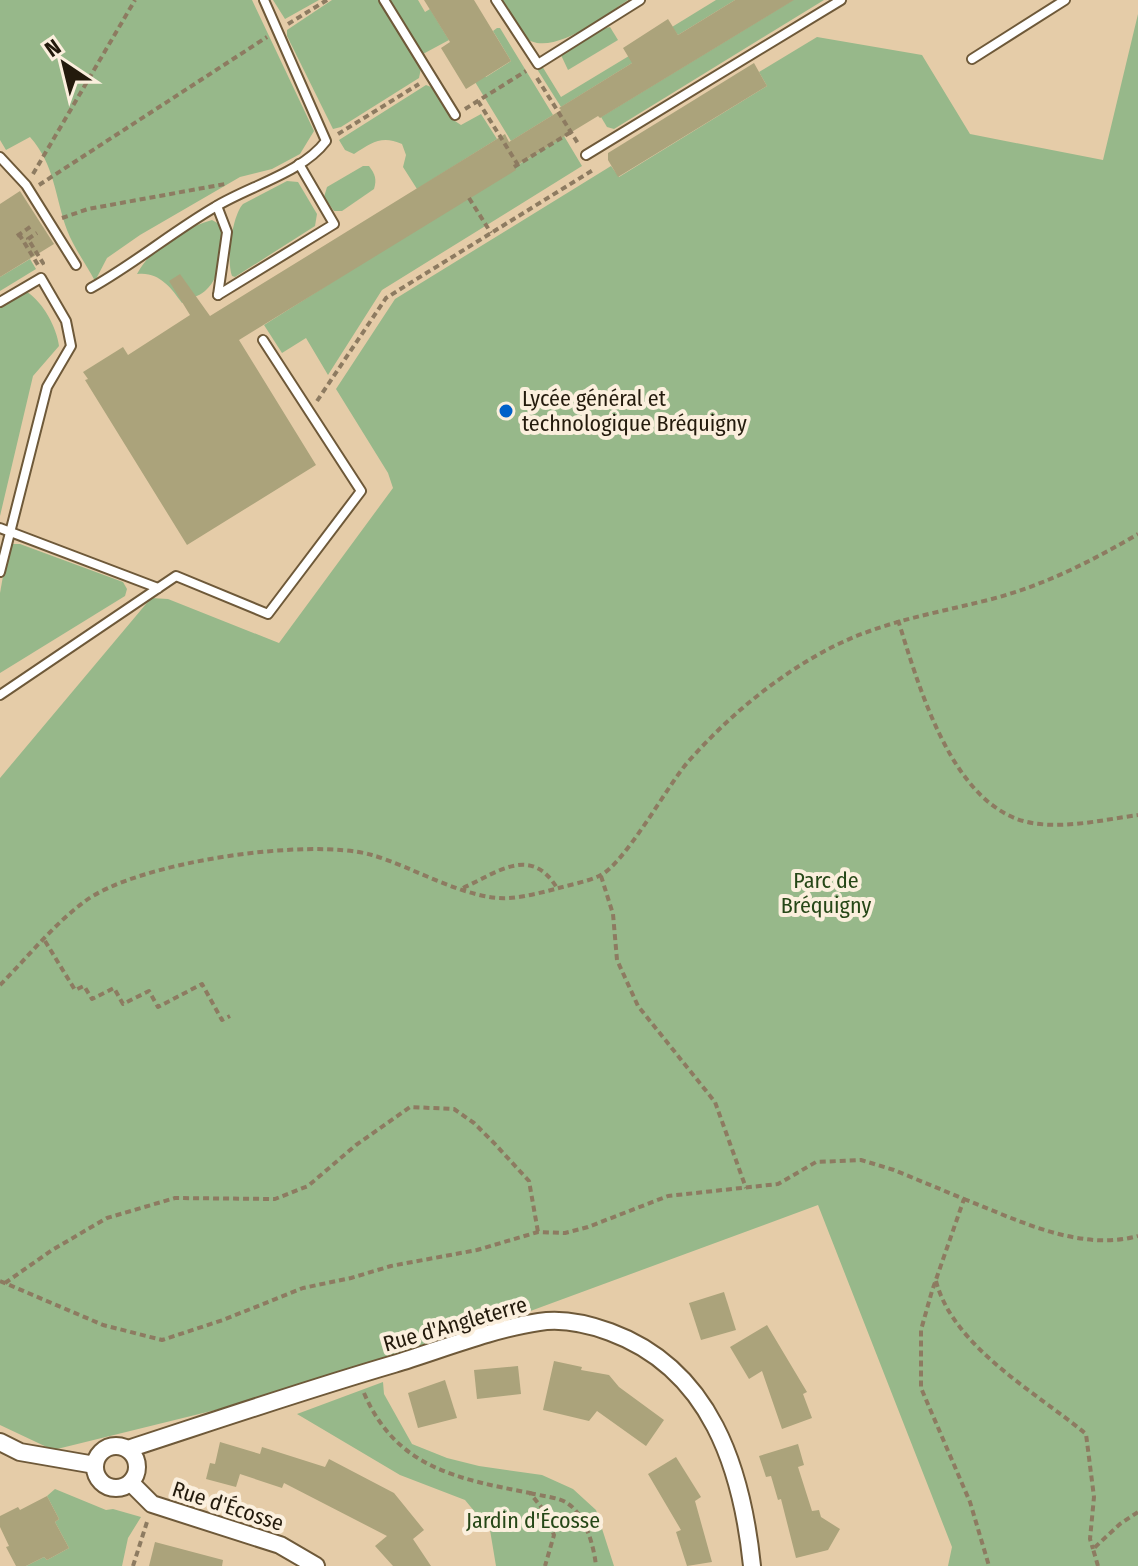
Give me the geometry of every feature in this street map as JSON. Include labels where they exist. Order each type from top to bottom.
[{"type":"street","name":"Rue d'Angleterre","points":[[128,1449],[357,1375],[541,1321],[584,1323],[626,1338],[661,1357],[689,1387],[722,1438],[739,1483],[752,1566]]},
{"type":"street","points":[[0,1442],[20,1452],[95,1465]]},
{"type":"street","points":[[120,1446],[128,1449],[137,1462],[136,1477],[131,1483],[115,1489],[107,1487],[96,1473],[95,1465],[103,1450],[120,1446]]},
{"type":"street","name":"Rue d'Écosse","points":[[131,1483],[152,1504],[280,1545],[316,1566]]},
{"type":"lane","points":[[91,288],[117,274],[162,240],[217,206],[311,159],[326,141],[264,0]]},
{"type":"lane","points":[[384,0],[455,115]]},
{"type":"lane","points":[[496,0],[538,64],[640,0]]},
{"type":"lane","points":[[586,155],[841,0]]},
{"type":"lane","points":[[972,59],[1065,0]]},
{"type":"lane","points":[[0,157],[26,185],[76,265]]},
{"type":"lane","points":[[217,206],[227,232],[218,295],[334,224],[299,164]]},
{"type":"lane","points":[[0,302],[41,278],[71,335],[71,346],[47,387],[5,530],[0,572]]},
{"type":"lane","points":[[0,695],[176,576],[268,614],[361,491],[263,340]]},
{"type":"lane","points":[[5,530],[158,588]]},
{"type":"path","points":[[26,185],[135,0]]},
{"type":"path","points":[[53,176],[327,0]]},
{"type":"path","points":[[455,115],[531,68],[586,155]]},
{"type":"path","points":[[326,141],[431,77]]},
{"type":"path","points":[[478,101],[516,166],[571,132]]},
{"type":"path","points":[[310,413],[386,298],[586,174]]},
{"type":"path","points":[[65,217],[88,209],[248,180],[258,184]]},
{"type":"path","points":[[469,198],[491,233]]},
{"type":"path","points":[[33,225],[18,235],[38,265],[43,263],[28,239],[37,233]]},
{"type":"path","points":[[0,985],[84,902],[104,890],[150,872],[262,852],[339,848],[372,855],[462,888],[507,898],[601,876],[621,857],[686,764],[736,715],[814,657],[855,636],[898,620],[988,600],[1064,575],[1138,534]]},
{"type":"path","points":[[898,620],[926,702],[947,747],[967,781],[989,803],[1017,819],[1049,824],[1138,815]]},
{"type":"path","points":[[462,888],[515,865],[526,864],[542,869],[557,888]]},
{"type":"path","points":[[601,876],[613,914],[617,960],[638,1006],[715,1102],[746,1188]]},
{"type":"path","points":[[44,940],[75,990],[84,986],[92,999],[114,988],[123,1004],[149,991],[158,1007],[202,984],[222,1020],[230,1016]]},
{"type":"path","points":[[2,1282],[107,1218],[175,1198],[275,1199],[308,1186],[356,1145],[410,1107],[454,1109],[474,1123],[529,1181],[538,1232]]},
{"type":"path","points":[[2,1282],[103,1325],[162,1340],[303,1288],[391,1266],[477,1250],[538,1232],[577,1230],[668,1196],[778,1184],[816,1162],[861,1160],[1046,1230],[1092,1241],[1118,1242],[1138,1236]]},
{"type":"path","points":[[964,1199],[921,1330],[921,1388],[970,1502],[989,1566]]},
{"type":"path","points":[[936,1279],[941,1299],[956,1322],[992,1360],[1086,1434],[1094,1497],[1090,1539],[1098,1566]]},
{"type":"path","points":[[357,1375],[384,1429],[426,1464],[454,1476],[567,1503],[585,1526],[596,1566]]},
{"type":"path","points":[[530,1493],[542,1508],[554,1535],[545,1566]]},
{"type":"path","points":[[133,1566],[152,1504]]},
{"type":"path","points":[[1093,1549],[1138,1512]]},
{"type":"green space","points":[[0,0],[252,0],[314,131],[300,154],[272,169],[240,177],[140,235],[107,258],[95,281],[67,230],[50,170],[38,148],[30,137],[6,150],[0,140]]},
{"type":"green space","points":[[273,0],[319,0],[285,19]]},
{"type":"green space","points":[[332,0],[379,0],[421,68],[419,78],[333,129],[287,36],[287,30]]},
{"type":"green space","points":[[389,0],[418,0],[425,12],[430,9],[449,40],[423,54]]},
{"type":"green space","points":[[498,0],[628,0],[577,33],[547,43],[534,42],[523,36]]},
{"type":"green space","points":[[716,0],[735,0],[678,35],[672,27]]},
{"type":"green space","points":[[793,0],[824,0],[614,129],[607,127],[601,117]]},
{"type":"green space","name":"Parc de Bréquigny","points":[[1138,14],[1138,1566],[948,1566],[952,1547],[818,1205],[357,1375],[53,1450],[0,1425],[0,778],[151,598],[168,599],[279,643],[393,488],[388,473],[336,389],[395,299],[611,166],[619,177],[767,86],[759,72],[817,37],[922,55],[970,134],[1103,160]]},
{"type":"green space","points":[[610,27],[618,40],[568,70],[561,55]]},
{"type":"green space","points":[[500,28],[553,115],[511,141],[458,54],[486,77],[511,61],[493,31]]},
{"type":"green space","points":[[662,36],[666,42],[561,107],[537,69],[542,66],[561,97]]},
{"type":"green space","points":[[426,85],[431,87],[452,119],[461,125],[481,114],[497,139],[417,189],[403,167],[406,155],[402,144],[382,140],[354,154],[345,150],[339,140]]},
{"type":"green space","points":[[564,136],[582,166],[382,290],[328,375],[306,338],[282,353],[264,325]]},
{"type":"green space","points":[[363,166],[369,166],[374,174],[374,189],[342,211],[334,211],[324,197],[327,187]]},
{"type":"green space","points":[[287,181],[298,182],[317,214],[315,226],[235,277],[232,276],[230,249],[239,210],[243,204]]},
{"type":"green space","points":[[212,220],[219,224],[221,232],[221,260],[215,278],[202,293],[182,303],[158,278],[137,274],[159,247],[190,228]]},
{"type":"green space","points":[[30,259],[36,269],[0,291],[0,277]]},
{"type":"green space","points":[[27,292],[48,316],[59,346],[33,376],[0,516],[0,308]]},
{"type":"green space","points":[[13,544],[123,582],[127,589],[125,596],[0,673],[0,593],[8,548]]},
{"type":"green space","name":"Jardin d'Écosse","points":[[383,1382],[384,1394],[412,1444],[479,1466],[542,1475],[573,1489],[596,1510],[614,1566],[496,1566],[490,1530],[465,1500],[400,1475],[297,1414]]},
{"type":"green space","points":[[55,1489],[106,1510],[141,1517],[128,1538],[122,1566],[26,1566],[44,1557],[47,1560],[69,1548],[55,1522],[59,1519],[47,1496]]},
{"type":"building","points":[[424,0],[474,0],[511,61],[466,89],[441,48],[450,42]]},
{"type":"building","points":[[735,0],[794,0],[514,167],[516,170],[239,340],[316,465],[187,545],[85,380],[88,379],[83,372],[123,347],[128,355],[190,315],[169,281],[180,274],[210,316],[505,134],[509,142],[561,110],[559,108],[632,63],[623,48],[668,19],[678,35]]},
{"type":"building","points":[[754,63],[767,86],[618,177],[608,160],[608,153]]},
{"type":"building","points":[[20,191],[54,244],[0,277],[0,204]]},
{"type":"building","points":[[724,1292],[736,1330],[701,1340],[689,1303]]},
{"type":"building","points":[[767,1325],[807,1392],[803,1394],[812,1418],[782,1429],[762,1371],[749,1379],[730,1347]]},
{"type":"building","points":[[554,1361],[609,1375],[619,1387],[664,1420],[646,1446],[597,1411],[589,1421],[543,1410]]},
{"type":"building","points":[[518,1366],[521,1394],[477,1399],[474,1370]]},
{"type":"building","points":[[445,1380],[457,1418],[418,1428],[408,1393]]},
{"type":"building","points":[[220,1442],[260,1454],[262,1447],[325,1467],[329,1459],[394,1493],[424,1530],[413,1539],[431,1566],[393,1566],[375,1546],[387,1536],[284,1483],[282,1488],[240,1474],[236,1487],[206,1479],[210,1463],[215,1464]]},
{"type":"building","points":[[798,1444],[804,1465],[798,1467],[812,1511],[819,1510],[821,1517],[840,1529],[828,1550],[796,1558],[781,1499],[778,1500],[771,1476],[766,1477],[759,1456]]},
{"type":"building","points":[[676,1457],[701,1497],[695,1501],[712,1562],[687,1566],[676,1532],[681,1530],[648,1474]]},
{"type":"building","points":[[47,1496],[59,1519],[55,1522],[69,1548],[47,1560],[44,1557],[26,1566],[16,1566],[6,1547],[9,1546],[0,1527],[0,1516]]},
{"type":"building","points":[[155,1542],[223,1560],[222,1566],[149,1566]]},
{"type":"place","name":"Lycée général et technologique Bréquigny","points":[[506,411]]}]
